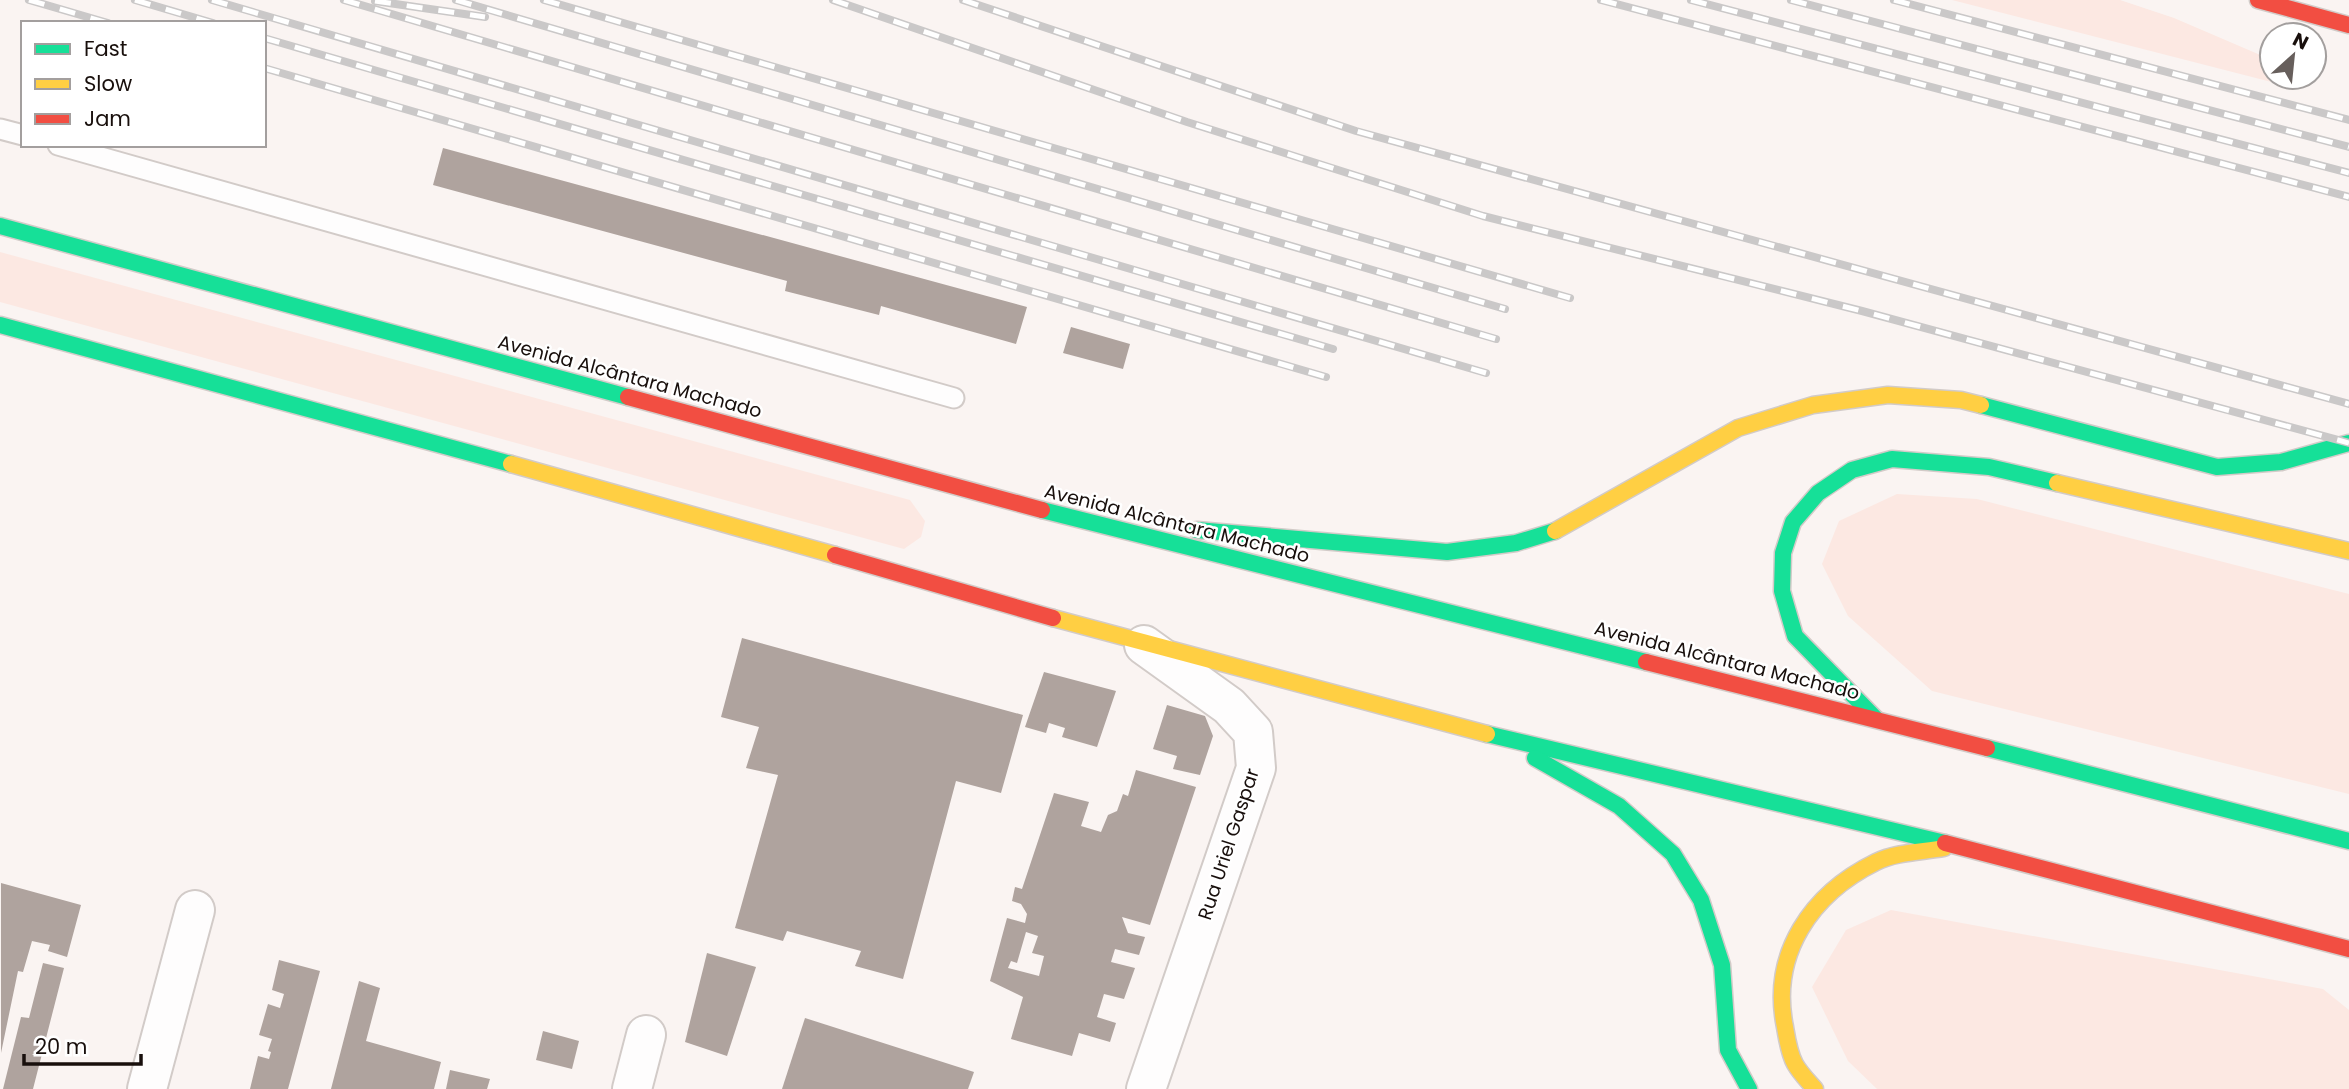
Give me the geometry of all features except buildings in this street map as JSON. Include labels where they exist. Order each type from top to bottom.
[{"type":"main road","points":[[2258,0],[2341,23]]},
{"type":"main road","name":"Avenida Alcântara Machado","points":[[0,226],[1074,519],[1876,719],[2349,841]]},
{"type":"main road","points":[[0,326],[628,496],[1142,643],[1500,737],[1958,846],[2349,949]]},
{"type":"main road","points":[[1074,519],[1447,552],[1516,543],[1565,528],[1738,428],[1813,405],[1888,395],[1961,400],[2217,467],[2281,462],[2349,443]]},
{"type":"main road","points":[[1876,719],[1795,635],[1782,591],[1783,553],[1793,522],[1818,493],[1852,470],[1892,459],[1989,467],[2349,551]]},
{"type":"main road","points":[[1500,737],[1619,806],[1673,854],[1701,900],[1718,952],[1722,965],[1728,1050],[1749,1089]]},
{"type":"main road","points":[[1815,1089],[1795,1064],[1780,1014],[1779,973],[1794,935],[1813,908],[1835,886],[1879,860],[1958,846]]},
{"type":"street","name":"Rua Uriel Gaspar","points":[[1142,643],[1229,706],[1253,732],[1256,768],[1146,1089]]},
{"type":"street","points":[[147,1089],[195,910]]},
{"type":"street","points":[[632,1089],[646,1035]]},
{"type":"lane","points":[[0,129],[21,134]]},
{"type":"lane","points":[[65,147],[954,398]]},
{"type":"shaded area","points":[[1952,0],[2120,0],[2174,18],[2258,54],[2258,78]]},
{"type":"shaded area","points":[[0,252],[910,500],[925,521],[921,537],[904,549],[0,302]]},
{"type":"shaded area","points":[[1897,494],[1977,499],[2349,594],[2349,794],[1932,691],[1848,616],[1822,564],[1839,521]]},
{"type":"shaded area","points":[[1891,910],[2323,989],[2349,1010],[2349,1089],[1877,1089],[1848,1061],[1812,987],[1846,930]]},
{"type":"railway","points":[[29,0],[101,21]]},
{"type":"railway","points":[[135,0],[206,21]]},
{"type":"railway","points":[[212,0],[1486,373]]},
{"type":"railway","points":[[344,0],[1496,339]]},
{"type":"railway","points":[[456,0],[1505,309]]},
{"type":"railway","points":[[544,0],[1570,298]]},
{"type":"railway","points":[[833,0],[1187,122],[1483,216],[1862,311],[2349,443]]},
{"type":"railway","points":[[963,0],[1356,131],[2349,404]]},
{"type":"railway","points":[[1601,0],[2349,197]]},
{"type":"railway","points":[[1691,0],[2349,173]]},
{"type":"railway","points":[[1791,0],[2349,147]]},
{"type":"railway","points":[[1894,0],[2349,120]]},
{"type":"railway","points":[[375,1],[485,17]]},
{"type":"railway","points":[[266,39],[1333,349]]},
{"type":"railway","points":[[266,69],[1326,377]]},
{"type":"traffic: fast","points":[[0,226],[628,397]]},
{"type":"traffic: fast","points":[[0,325],[511,464]]},
{"type":"traffic: fast","points":[[1981,405],[2217,467],[2281,462],[2349,443]]},
{"type":"traffic: fast","points":[[1876,719],[1795,636],[1782,591],[1783,553],[1793,522],[1818,493],[1852,470],[1892,459],[1989,467],[2057,483]]},
{"type":"traffic: fast","points":[[1042,510],[1646,662]]},
{"type":"traffic: fast","points":[[1197,530],[1447,552],[1516,543],[1555,531]]},
{"type":"traffic: fast","points":[[1487,734],[1945,843]]},
{"type":"traffic: fast","points":[[1987,748],[2349,841]]},
{"type":"traffic: fast","points":[[1535,758],[1619,806],[1673,854],[1701,900],[1722,965],[1728,1050],[1749,1089]]},
{"type":"traffic: slow","points":[[1555,531],[1738,428],[1813,405],[1888,395],[1961,400],[1981,405]]},
{"type":"traffic: slow","points":[[511,464],[835,555]]},
{"type":"traffic: slow","points":[[2057,483],[2349,551]]},
{"type":"traffic: slow","points":[[1053,618],[1487,734]]},
{"type":"traffic: slow","points":[[1815,1089],[1799,1071],[1791,1055],[1782,1000],[1790,951],[1800,929],[1832,891],[1876,862],[1901,854],[1944,848]]},
{"type":"traffic: jam","points":[[2258,0],[2349,25]]},
{"type":"traffic: jam","points":[[628,397],[1042,510]]},
{"type":"traffic: jam","points":[[835,555],[1053,618]]},
{"type":"traffic: jam","points":[[1646,662],[1987,748]]},
{"type":"traffic: jam","points":[[1945,843],[2349,949]]}]
